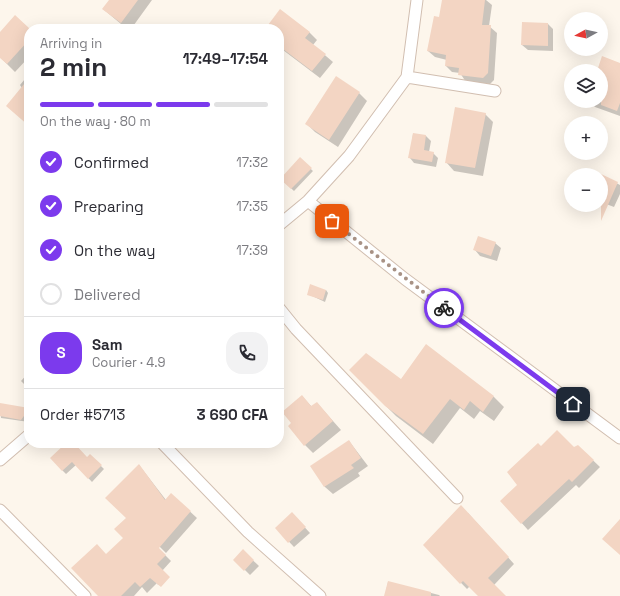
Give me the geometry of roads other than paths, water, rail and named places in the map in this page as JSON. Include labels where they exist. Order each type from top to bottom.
[{"type":"street","points":[[284,221],[308,201],[349,156],[407,77],[417,0]]},
{"type":"street","points":[[407,77],[495,91]]},
{"type":"street","points":[[308,201],[405,279],[620,438]]},
{"type":"street","points":[[284,314],[296,329],[457,498]]},
{"type":"street","points":[[0,460],[24,439]]},
{"type":"street","points":[[167,448],[248,532],[320,596]]},
{"type":"street","points":[[0,510],[85,596]]}]
